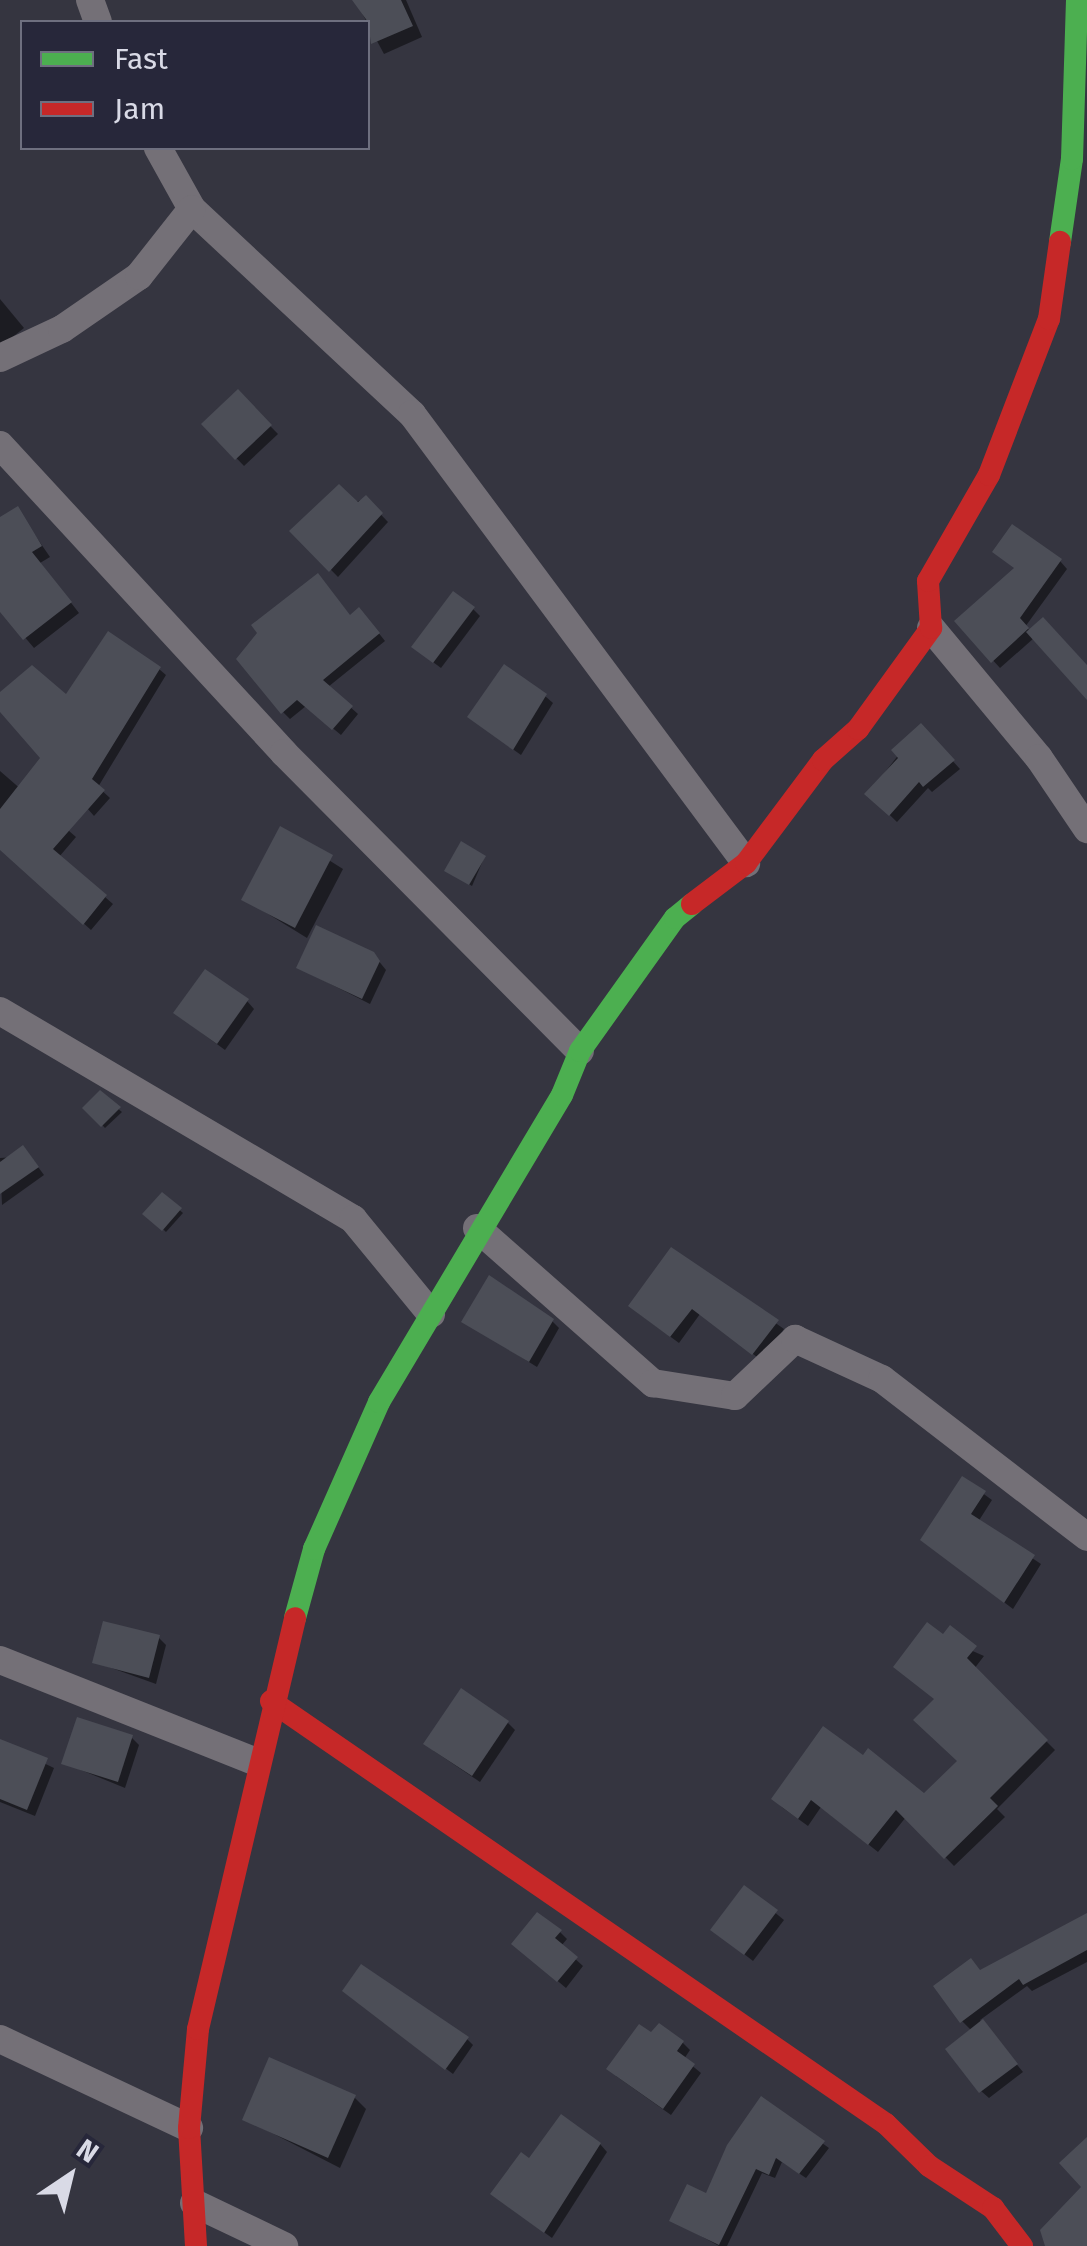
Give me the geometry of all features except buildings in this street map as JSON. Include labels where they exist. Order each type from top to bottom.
[{"type":"street","points":[[1081,8],[1072,159],[1049,319],[989,475],[928,581],[932,628],[1061,787],[1087,830]]},
{"type":"street","points":[[159,150],[192,210],[412,414],[746,863]]},
{"type":"street","points":[[0,358],[62,329],[139,276],[192,210]]},
{"type":"street","points":[[0,445],[284,753],[580,1050]]},
{"type":"street","points":[[196,2246],[190,2128],[198,2029],[256,1762],[314,1550],[379,1402],[478,1228],[562,1095],[580,1050],[675,918],[746,863],[823,760],[858,729],[932,628]]},
{"type":"street","points":[[0,1011],[353,1219],[431,1314]]},
{"type":"street","points":[[478,1228],[654,1383],[735,1396],[796,1339],[882,1379],[1087,1537]]},
{"type":"street","points":[[0,1660],[256,1762]]},
{"type":"street","points":[[271,1701],[886,2124],[929,2166],[994,2208],[1022,2246]]},
{"type":"street","points":[[0,2040],[190,2128]]},
{"type":"street","points":[[194,2203],[284,2246]]},
{"type":"traffic: fast","points":[[1060,242],[1072,159],[1077,0]]},
{"type":"traffic: fast","points":[[295,1618],[314,1549],[379,1402],[562,1095],[580,1051],[675,918],[692,904]]},
{"type":"traffic: jam","points":[[692,904],[746,863],[823,760],[858,729],[931,628],[928,581],[989,475],[1049,319],[1060,242]]},
{"type":"traffic: jam","points":[[196,2246],[189,2128],[198,2029],[295,1618]]},
{"type":"traffic: jam","points":[[271,1701],[886,2124],[929,2166],[993,2208],[1022,2246]]}]
